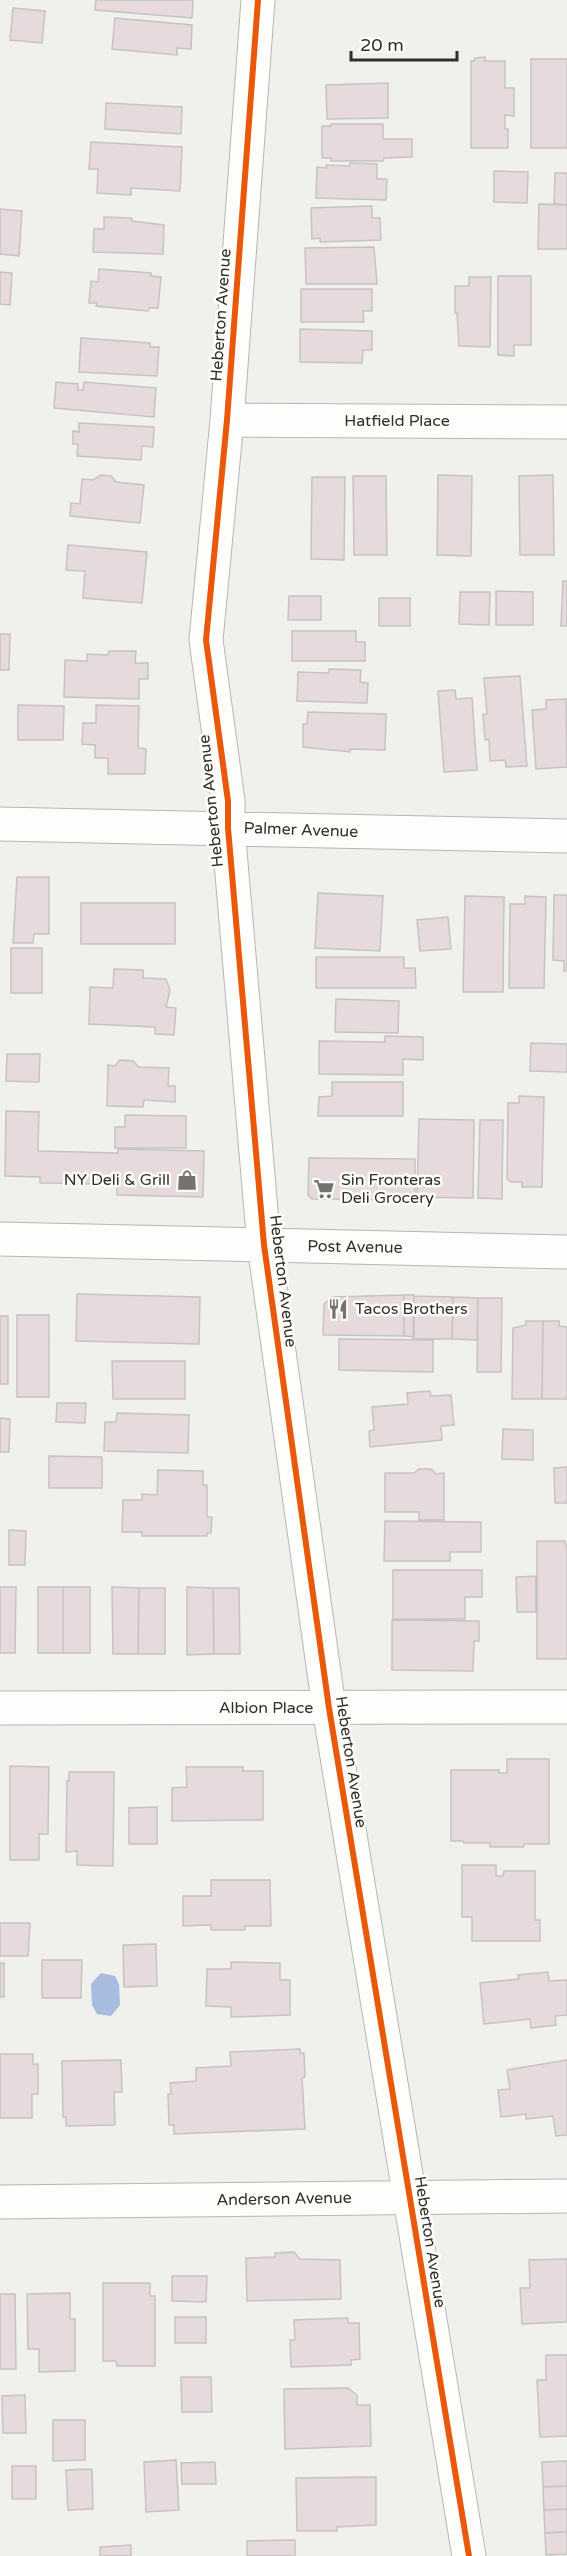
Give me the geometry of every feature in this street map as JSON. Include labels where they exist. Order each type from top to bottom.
[{"type":"street","name":"Heberton Avenue","points":[[258,0],[226,420],[206,640],[228,801],[228,828],[264,1245],[329,1708],[469,2556]]},
{"type":"street","name":"Hatfield Place","points":[[226,420],[567,422]]},
{"type":"street","name":"Palmer Avenue","points":[[0,824],[567,836]]},
{"type":"street","name":"Post Avenue","points":[[0,1239],[567,1252]]},
{"type":"street","name":"Albion Place","points":[[0,1708],[567,1707]]},
{"type":"street","name":"Anderson Avenue","points":[[0,2202],[567,2196]]},
{"type":"water","points":[[101,1973],[115,1976],[119,1984],[120,2005],[111,2016],[97,2014],[92,2005],[91,1984]]},
{"type":"building","points":[[96,0],[193,0],[192,18],[95,10]]},
{"type":"building","points":[[13,8],[45,11],[42,43],[10,40]]},
{"type":"building","points":[[115,18],[192,25],[191,49],[177,48],[177,55],[112,49]]},
{"type":"building","points":[[485,57],[485,61],[505,61],[505,88],[514,88],[514,116],[505,115],[508,148],[471,148],[471,61]]},
{"type":"building","points":[[531,59],[567,59],[567,148],[531,148]]},
{"type":"building","points":[[388,83],[388,118],[327,119],[326,85]]},
{"type":"building","points":[[106,103],[182,107],[181,134],[105,129]]},
{"type":"building","points":[[331,124],[383,124],[383,139],[412,139],[412,157],[384,158],[383,161],[331,161],[331,158],[322,158],[322,126],[331,126]]},
{"type":"building","points":[[91,142],[182,147],[180,191],[131,188],[131,195],[97,193],[98,169],[89,169]]},
{"type":"building","points":[[350,163],[377,164],[377,179],[387,179],[386,200],[316,198],[317,167],[350,166]]},
{"type":"building","points":[[494,171],[528,172],[527,203],[494,202]]},
{"type":"building","points":[[555,173],[567,173],[567,205],[554,204]]},
{"type":"building","points":[[539,204],[567,205],[567,249],[538,249]]},
{"type":"building","points":[[372,206],[372,218],[380,218],[381,240],[320,242],[320,238],[312,239],[311,208]]},
{"type":"building","points":[[0,209],[22,211],[19,256],[0,254]]},
{"type":"building","points":[[104,217],[132,218],[132,221],[164,225],[163,254],[93,252],[94,229],[104,229]]},
{"type":"building","points":[[374,247],[377,284],[306,284],[305,248]]},
{"type":"building","points":[[99,269],[151,273],[151,276],[161,277],[158,308],[149,308],[148,311],[96,306],[97,303],[89,303],[91,281],[98,282]]},
{"type":"building","points":[[0,272],[12,273],[10,305],[0,304]]},
{"type":"building","points":[[498,276],[531,276],[531,345],[514,345],[514,356],[498,355]]},
{"type":"building","points":[[469,277],[491,277],[490,347],[459,346],[455,286],[469,286]]},
{"type":"building","points":[[301,289],[372,289],[372,311],[363,311],[364,322],[301,322]]},
{"type":"building","points":[[300,329],[372,331],[372,350],[363,350],[362,363],[300,362]]},
{"type":"building","points":[[81,338],[150,343],[150,347],[159,347],[157,376],[79,372]]},
{"type":"building","points":[[56,382],[78,384],[78,390],[83,390],[84,382],[156,388],[154,417],[54,408]]},
{"type":"building","points":[[79,423],[154,427],[153,447],[142,446],[141,460],[77,456],[78,444],[73,444],[73,431],[79,432]]},
{"type":"building","points":[[101,475],[111,476],[116,482],[144,485],[140,523],[70,516],[71,503],[80,504],[82,479],[93,480]]},
{"type":"building","points":[[438,475],[472,476],[471,556],[437,555]]},
{"type":"building","points":[[553,475],[554,555],[520,555],[519,476]]},
{"type":"building","points":[[353,476],[386,476],[387,555],[354,555]]},
{"type":"building","points":[[312,477],[345,477],[344,560],[311,559]]},
{"type":"building","points":[[68,545],[147,552],[142,603],[83,598],[85,571],[66,570]]},
{"type":"building","points":[[563,581],[567,581],[567,626],[561,626]]},
{"type":"building","points":[[496,591],[533,592],[533,625],[496,625]]},
{"type":"building","points":[[460,592],[490,592],[489,625],[459,624]]},
{"type":"building","points":[[289,596],[321,596],[321,620],[288,620]]},
{"type":"building","points":[[379,598],[410,598],[410,626],[379,626]]},
{"type":"building","points":[[292,631],[356,631],[356,642],[365,642],[365,661],[292,661]]},
{"type":"building","points":[[0,634],[10,634],[9,670],[0,670]]},
{"type":"building","points":[[109,651],[136,651],[135,663],[148,663],[148,679],[139,679],[139,699],[64,697],[65,660],[87,661],[87,654],[108,655]]},
{"type":"building","points":[[329,669],[361,670],[360,682],[368,683],[367,703],[297,701],[298,672],[329,673]]},
{"type":"building","points":[[520,676],[527,766],[506,767],[505,760],[490,761],[489,739],[485,740],[483,714],[487,714],[484,678]]},
{"type":"building","points":[[455,690],[456,699],[472,698],[477,770],[444,772],[438,691]]},
{"type":"building","points":[[566,699],[567,767],[536,769],[532,710],[546,709],[546,700]]},
{"type":"building","points":[[18,705],[64,706],[63,740],[18,740]]},
{"type":"building","points":[[96,705],[139,706],[138,748],[146,749],[145,774],[108,774],[108,758],[95,758],[95,745],[82,744],[83,723],[96,723]]},
{"type":"building","points":[[308,712],[386,714],[385,750],[350,749],[350,752],[303,747],[303,724],[307,724]]},
{"type":"building","points":[[17,877],[49,877],[49,934],[34,934],[33,943],[13,943]]},
{"type":"building","points":[[318,893],[383,896],[380,951],[315,948]]},
{"type":"building","points":[[554,895],[567,895],[567,971],[564,971],[564,961],[553,960]]},
{"type":"building","points":[[465,896],[504,897],[503,992],[463,992]]},
{"type":"building","points":[[525,896],[546,897],[544,988],[509,988],[510,904],[525,904]]},
{"type":"building","points":[[81,903],[175,903],[175,944],[81,944]]},
{"type":"building","points":[[448,917],[451,949],[420,951],[417,920]]},
{"type":"building","points":[[11,948],[42,948],[42,993],[11,993]]},
{"type":"building","points":[[316,957],[404,957],[404,968],[415,968],[416,988],[316,988]]},
{"type":"building","points":[[114,969],[143,970],[143,978],[166,979],[170,990],[166,1007],[176,1008],[174,1035],[155,1034],[155,1027],[89,1024],[90,987],[113,988]]},
{"type":"building","points":[[336,999],[399,1001],[398,1033],[335,1032]]},
{"type":"building","points":[[385,1036],[423,1037],[423,1060],[403,1059],[403,1075],[319,1074],[319,1041],[385,1042]]},
{"type":"building","points":[[531,1043],[567,1044],[567,1072],[530,1071]]},
{"type":"building","points":[[7,1054],[40,1054],[39,1082],[6,1081]]},
{"type":"building","points":[[120,1060],[133,1061],[139,1067],[169,1068],[168,1086],[175,1086],[175,1102],[144,1100],[143,1107],[107,1106],[108,1065],[115,1066]]},
{"type":"building","points":[[332,1082],[403,1082],[403,1116],[318,1116],[319,1097],[332,1096]]},
{"type":"building","points":[[519,1096],[544,1097],[542,1187],[522,1187],[522,1182],[511,1182],[507,1179],[508,1103],[519,1103]]},
{"type":"building","points":[[6,1111],[39,1112],[38,1151],[118,1153],[118,1149],[204,1151],[203,1197],[117,1195],[117,1184],[40,1183],[40,1177],[5,1176]]},
{"type":"building","points":[[125,1115],[186,1116],[186,1148],[115,1148],[115,1127],[125,1127]]},
{"type":"building","points":[[419,1119],[474,1120],[473,1198],[417,1197]]},
{"type":"building","points":[[480,1120],[503,1120],[502,1199],[478,1198]]},
{"type":"building","points":[[309,1158],[415,1159],[415,1198],[401,1197],[401,1200],[312,1199],[308,1195]]},
{"type":"building","points":[[77,1294],[200,1297],[199,1344],[76,1341]]},
{"type":"building","points":[[404,1295],[414,1295],[414,1337],[404,1336]]},
{"type":"building","points":[[404,1295],[404,1336],[323,1335],[324,1304],[333,1297]]},
{"type":"building","points":[[414,1296],[453,1297],[452,1339],[413,1339]]},
{"type":"building","points":[[453,1297],[478,1298],[477,1340],[452,1339]]},
{"type":"building","points":[[478,1298],[502,1298],[501,1372],[477,1372]]},
{"type":"building","points":[[17,1315],[49,1315],[49,1397],[17,1397]]},
{"type":"building","points":[[0,1316],[8,1316],[8,1384],[0,1384]]},
{"type":"building","points":[[526,1321],[543,1321],[542,1399],[512,1399],[513,1328],[526,1325]]},
{"type":"building","points":[[543,1321],[559,1321],[559,1326],[567,1327],[567,1399],[542,1399]]},
{"type":"building","points":[[339,1339],[433,1340],[433,1372],[339,1370]]},
{"type":"building","points":[[112,1361],[185,1361],[185,1399],[113,1399]]},
{"type":"building","points":[[430,1391],[431,1396],[451,1395],[454,1425],[441,1426],[442,1440],[370,1447],[369,1431],[374,1430],[372,1407],[408,1404],[407,1393]]},
{"type":"building","points":[[57,1403],[86,1403],[85,1423],[56,1422]]},
{"type":"building","points":[[117,1413],[189,1415],[188,1453],[104,1451],[105,1422],[116,1422]]},
{"type":"building","points":[[0,1418],[10,1419],[9,1452],[0,1452]]},
{"type":"building","points":[[503,1429],[533,1430],[533,1460],[502,1459]]},
{"type":"building","points":[[49,1456],[102,1457],[102,1488],[49,1488]]},
{"type":"building","points":[[567,1467],[567,1503],[555,1503],[554,1468]]},
{"type":"building","points":[[419,1469],[431,1469],[436,1474],[444,1473],[444,1520],[419,1520],[419,1512],[385,1512],[385,1473],[414,1473]]},
{"type":"building","points":[[158,1470],[203,1471],[203,1485],[207,1485],[207,1517],[212,1517],[211,1533],[207,1533],[207,1536],[142,1536],[142,1532],[122,1532],[123,1500],[142,1500],[142,1494],[157,1495]]},
{"type":"building","points":[[385,1521],[481,1522],[481,1552],[450,1552],[450,1561],[384,1561]]},
{"type":"building","points":[[9,1530],[26,1531],[25,1565],[9,1565]]},
{"type":"building","points":[[537,1541],[565,1541],[567,1550],[567,1659],[537,1659]]},
{"type":"building","points":[[393,1570],[482,1570],[482,1597],[465,1597],[465,1619],[393,1619]]},
{"type":"building","points":[[536,1576],[536,1612],[517,1612],[516,1577]]},
{"type":"building","points":[[0,1587],[16,1587],[15,1653],[0,1653]]},
{"type":"building","points":[[38,1587],[63,1587],[63,1653],[38,1653]]},
{"type":"building","points":[[63,1587],[90,1587],[90,1653],[63,1653]]},
{"type":"building","points":[[112,1587],[139,1588],[138,1654],[113,1654]]},
{"type":"building","points":[[187,1587],[213,1588],[214,1654],[187,1655]]},
{"type":"building","points":[[139,1588],[165,1588],[165,1654],[138,1654]]},
{"type":"building","points":[[213,1588],[239,1588],[240,1654],[214,1654]]},
{"type":"building","points":[[392,1620],[479,1621],[479,1641],[474,1641],[473,1671],[392,1670]]},
{"type":"building","points":[[507,1759],[549,1759],[549,1844],[490,1847],[490,1843],[451,1841],[451,1770],[499,1770],[499,1773],[507,1773]]},
{"type":"building","points":[[10,1766],[49,1767],[48,1834],[39,1834],[39,1860],[10,1860]]},
{"type":"building","points":[[186,1767],[243,1767],[243,1771],[263,1771],[263,1820],[172,1821],[172,1788],[187,1787]]},
{"type":"building","points":[[69,1772],[114,1772],[113,1866],[77,1865],[77,1851],[66,1852]]},
{"type":"building","points":[[157,1807],[157,1844],[129,1844],[129,1808]]},
{"type":"building","points":[[462,1865],[496,1865],[496,1876],[503,1876],[504,1871],[535,1871],[535,1920],[540,1920],[540,1941],[472,1941],[472,1917],[462,1917]]},
{"type":"building","points":[[211,1880],[270,1880],[271,1926],[245,1926],[245,1930],[211,1930],[211,1925],[183,1926],[183,1896],[211,1896]]},
{"type":"building","points":[[0,1923],[30,1923],[28,1956],[0,1956]]},
{"type":"building","points":[[156,1944],[157,1986],[124,1987],[123,1945]]},
{"type":"building","points":[[42,1960],[82,1960],[81,1998],[42,1998]]},
{"type":"building","points":[[231,1962],[280,1963],[280,1980],[290,1980],[290,2015],[231,2017],[231,2007],[206,2006],[207,1969],[231,1969]]},
{"type":"building","points":[[0,1963],[4,1963],[4,1997],[0,1997]]},
{"type":"building","points":[[548,1972],[549,1981],[567,1980],[567,2015],[555,2016],[556,2025],[531,2028],[530,2019],[484,2024],[480,1983],[519,1979],[518,1975]]},
{"type":"building","points":[[300,2049],[300,2053],[304,2053],[305,2077],[302,2078],[305,2129],[174,2134],[174,2125],[169,2125],[170,2083],[196,2081],[196,2068],[231,2066],[230,2052]]},
{"type":"building","points":[[0,2054],[33,2054],[33,2064],[38,2064],[38,2094],[32,2094],[32,2118],[0,2118]]},
{"type":"building","points":[[121,2060],[122,2092],[114,2092],[115,2125],[66,2126],[66,2117],[63,2117],[62,2061]]},
{"type":"building","points":[[567,2060],[567,2135],[556,2136],[553,2116],[526,2119],[526,2114],[501,2117],[498,2090],[510,2089],[507,2070]]},
{"type":"building","points":[[294,2252],[300,2259],[340,2260],[341,2299],[247,2301],[246,2258],[275,2257],[275,2253]]},
{"type":"building","points":[[567,2259],[567,2322],[522,2324],[520,2288],[530,2288],[529,2260]]},
{"type":"building","points":[[172,2276],[207,2276],[206,2302],[172,2301]]},
{"type":"building","points":[[103,2283],[150,2283],[150,2296],[155,2296],[155,2366],[117,2366],[116,2361],[103,2361]]},
{"type":"building","points":[[70,2293],[70,2319],[75,2319],[75,2371],[39,2372],[39,2349],[28,2349],[27,2294]]},
{"type":"building","points":[[0,2294],[15,2294],[16,2369],[0,2369]]},
{"type":"building","points":[[175,2317],[206,2317],[206,2343],[175,2343]]},
{"type":"building","points":[[348,2318],[348,2323],[359,2323],[360,2359],[351,2360],[351,2365],[291,2367],[290,2340],[295,2340],[294,2320]]},
{"type":"building","points":[[546,2355],[567,2355],[567,2436],[540,2437],[537,2380],[546,2380]]},
{"type":"building","points":[[181,2377],[211,2377],[212,2412],[182,2412]]},
{"type":"building","points":[[348,2388],[357,2395],[357,2405],[370,2405],[371,2446],[285,2449],[284,2389]]},
{"type":"building","points":[[25,2395],[26,2433],[3,2433],[2,2396]]},
{"type":"building","points":[[53,2420],[85,2420],[85,2460],[53,2461]]},
{"type":"building","points":[[176,2460],[179,2510],[146,2512],[144,2462]]},
{"type":"building","points":[[567,2461],[567,2486],[543,2487],[542,2462]]},
{"type":"building","points":[[215,2462],[216,2484],[182,2484],[181,2463]]},
{"type":"building","points":[[12,2466],[36,2466],[36,2499],[12,2499]]},
{"type":"building","points":[[92,2469],[93,2509],[68,2510],[66,2470]]},
{"type":"building","points":[[376,2477],[376,2525],[337,2527],[337,2531],[297,2531],[296,2478]]},
{"type":"building","points":[[567,2486],[567,2509],[544,2510],[543,2487]]},
{"type":"building","points":[[567,2509],[567,2532],[545,2533],[544,2510]]},
{"type":"building","points":[[567,2532],[567,2554],[546,2555],[545,2533]]},
{"type":"building","points":[[295,2540],[295,2556],[247,2556],[247,2541]]},
{"type":"building","points":[[131,2545],[131,2556],[100,2556],[100,2547]]},
{"type":"cycle path","points":[[258,0],[227,420],[206,640],[228,801],[228,828],[264,1245],[329,1708],[469,2556]]},
{"type":"place","name":"NY Deli & Grill","points":[[187,1180]]},
{"type":"place","name":"Sin Fronteras Deli Grocery","points":[[324,1189]]},
{"type":"place","name":"Tacos Brothers","points":[[338,1309]]}]
